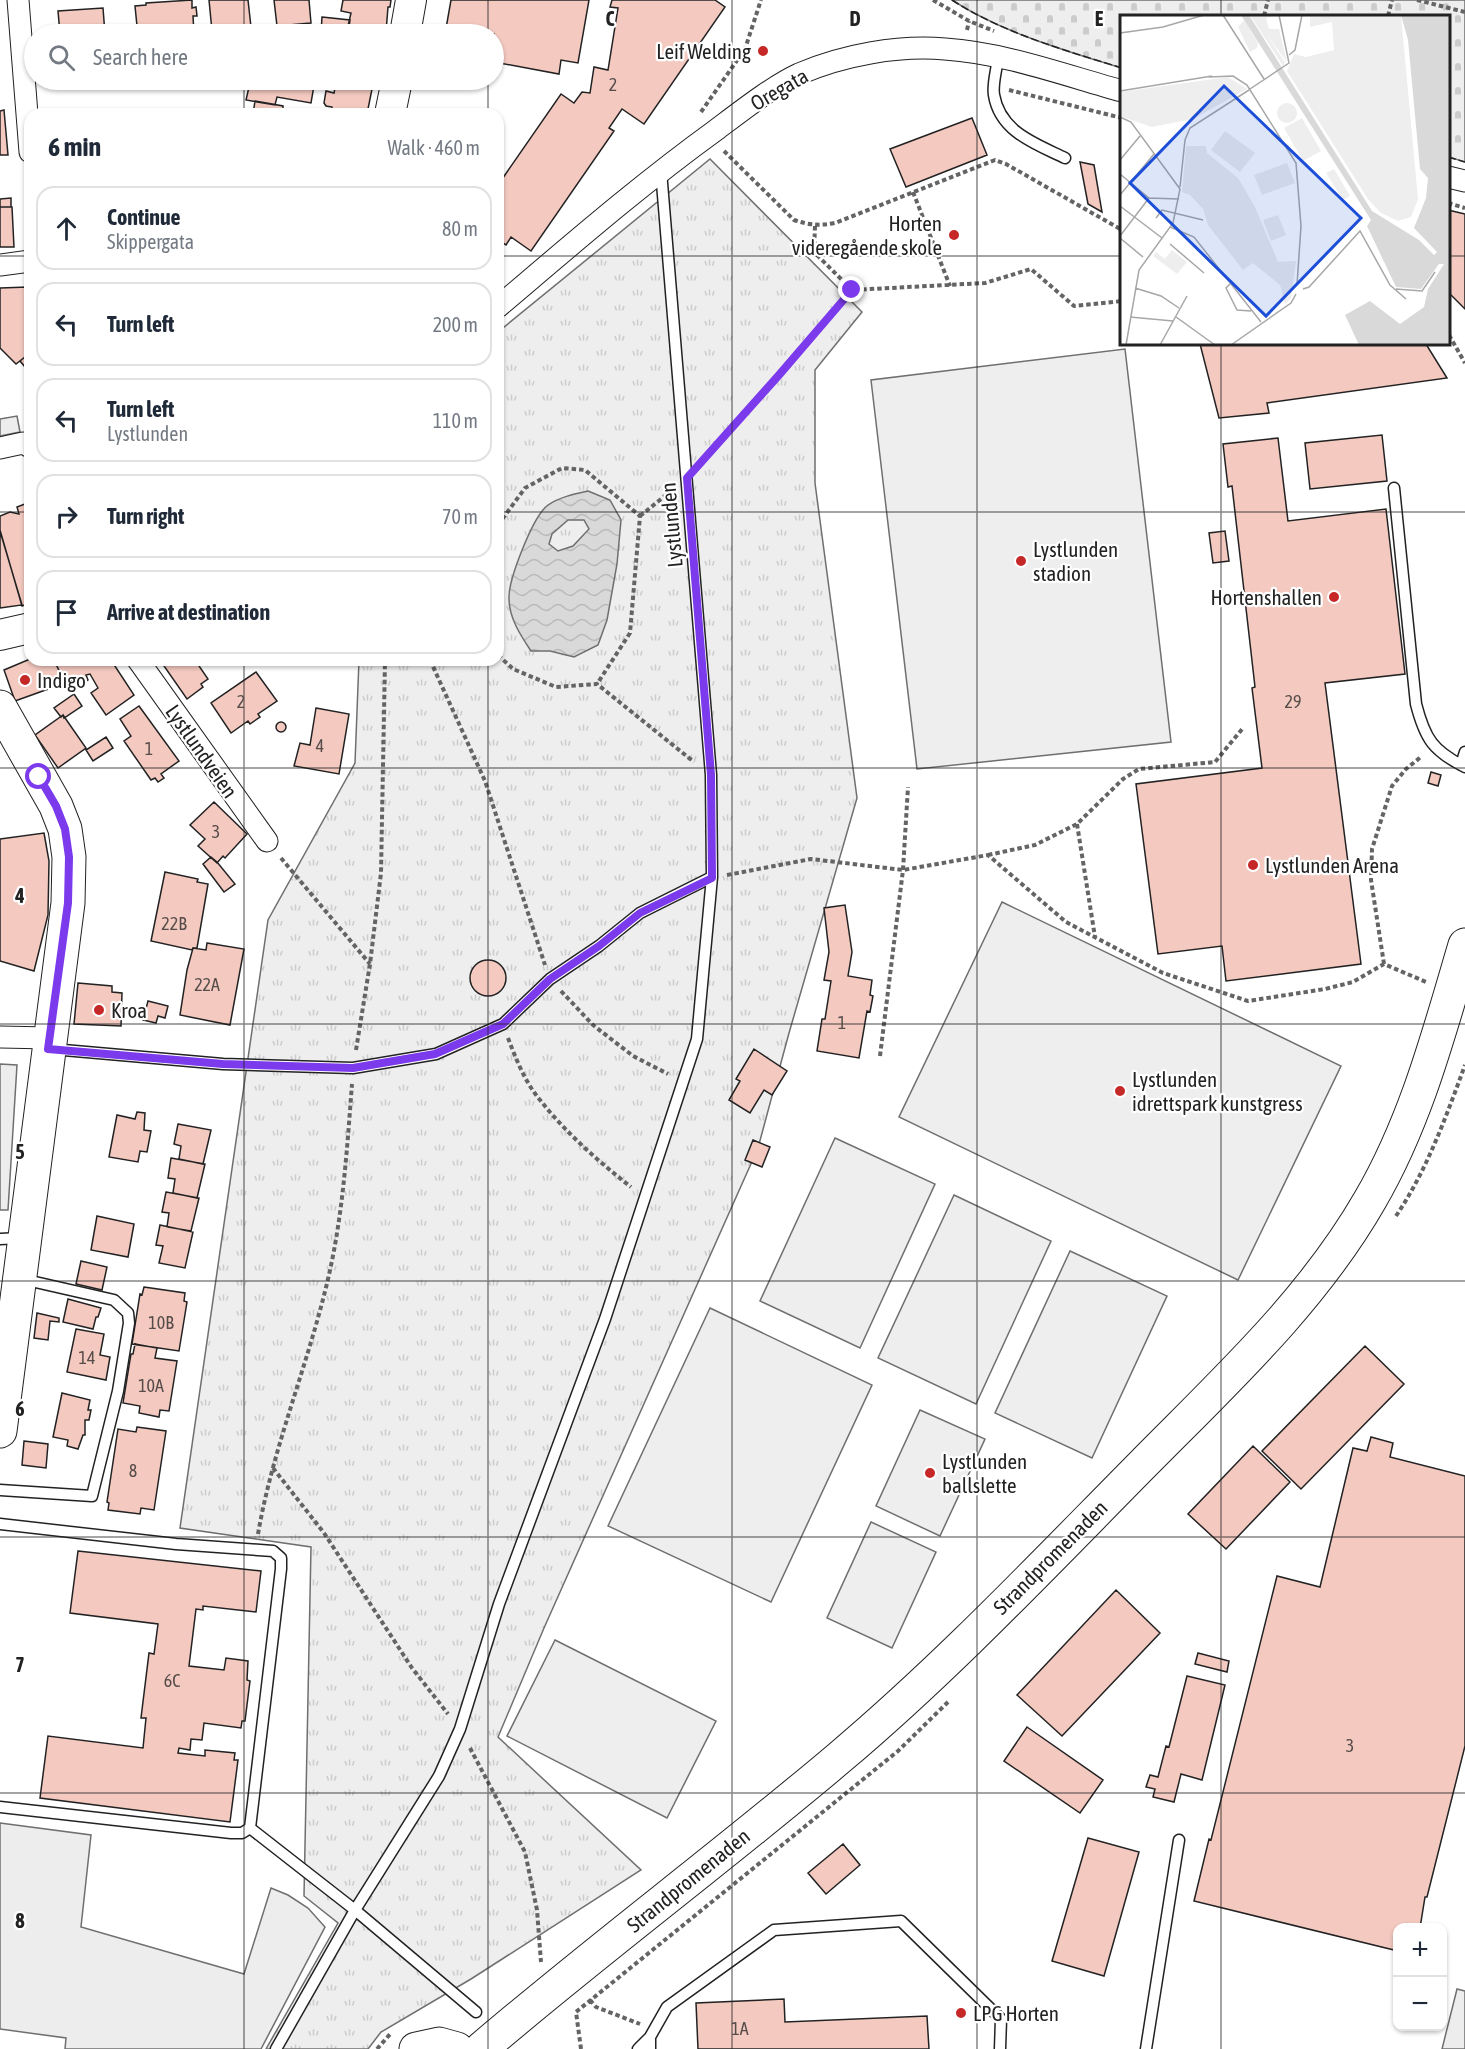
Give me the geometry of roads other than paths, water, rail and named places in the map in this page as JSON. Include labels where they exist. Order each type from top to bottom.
[{"type":"main road","points":[[407,24],[411,0]]},
{"type":"main road","points":[[391,108],[395,90]]},
{"type":"main road","points":[[0,635],[24,629]]},
{"type":"main road","points":[[0,707],[56,806],[65,829],[69,857],[68,903],[49,1044],[12,1238],[19,1278],[0,1431]]},
{"type":"main road","name":"Strandpromenaden","points":[[481,2049],[840,1757],[899,1704],[1071,1537],[1263,1342],[1326,1268],[1370,1201],[1388,1168],[1415,1107],[1465,945]]},
{"type":"main road","points":[[416,2049],[439,2044],[458,2049]]},
{"type":"street","points":[[18,0],[24,76]]},
{"type":"street","name":"Oregata","points":[[504,302],[661,169],[751,104],[798,75],[845,59],[885,51],[944,48],[998,57],[1120,90]]},
{"type":"street","points":[[25,90],[27,108]]},
{"type":"street","points":[[1450,177],[1465,181]]},
{"type":"street","points":[[0,265],[24,262]]},
{"type":"street","points":[[0,448],[24,444]]},
{"type":"street","name":"Lystlundveien","points":[[142,666],[267,841]]},
{"type":"street","points":[[0,1036],[49,1044]]},
{"type":"lane","points":[[998,57],[993,93],[1000,114],[1011,130],[1065,158]]},
{"type":"lane","name":"Lystlunden","points":[[276,2049],[355,1910],[439,1776],[460,1729],[499,1604],[605,1319],[698,1039],[712,878],[711,775],[661,169]]},
{"type":"lane","points":[[1394,488],[1416,704],[1422,726],[1434,746],[1445,757],[1463,766],[1465,752]]},
{"type":"lane","points":[[49,1044],[223,1064],[353,1068],[435,1054],[503,1024],[550,979],[599,946],[640,913],[712,878]]},
{"type":"lane","points":[[0,1490],[92,1496],[118,1391],[129,1323],[128,1313],[114,1300],[19,1278]]},
{"type":"lane","points":[[0,1524],[176,1544],[273,1551],[280,1558],[281,1569],[250,1828]]},
{"type":"lane","points":[[0,1807],[231,1833],[242,1833],[250,1828]]},
{"type":"lane","points":[[250,1828],[355,1910],[476,2012]]},
{"type":"lane","points":[[1146,2049],[1179,1840]]},
{"type":"lane","points":[[638,2049],[651,2042],[667,2007],[774,1930],[901,1921],[1001,2019],[1000,2049]]},
{"type":"water","points":[[588,491],[610,500],[621,520],[617,564],[607,620],[598,645],[574,657],[550,651],[531,651],[511,613],[510,590],[517,564],[542,511],[557,500]],"holes":[[[568,520],[584,520],[589,529],[573,546],[558,551],[549,544],[552,534]]]},
{"type":"place","name":"Leif Welding","points":[[763,51]]},
{"type":"place","name":"Horten videregående skole","points":[[954,235]]},
{"type":"place","name":"Lystlunden stadion","points":[[1021,561]]},
{"type":"place","name":"Hortenshallen","points":[[1334,597]]},
{"type":"place","name":"Indigo","points":[[25,680]]},
{"type":"place","name":"Lystlunden Arena","points":[[1253,865]]},
{"type":"place","name":"Kroa","points":[[99,1010]]},
{"type":"place","name":"Lystlunden idrettspark kunstgress","points":[[1120,1091]]},
{"type":"place","name":"Lystlunden ballslette","points":[[930,1473]]},
{"type":"place","name":"LPG Horten","points":[[961,2013]]}]
